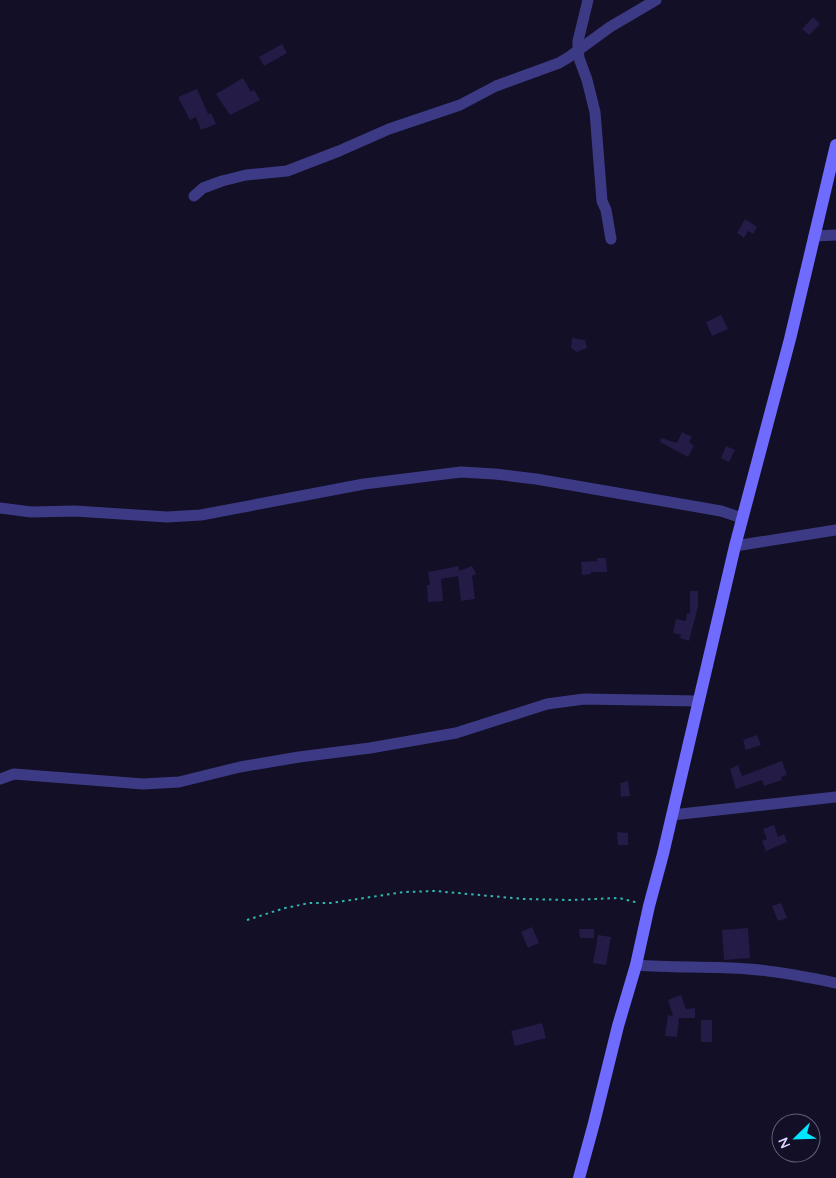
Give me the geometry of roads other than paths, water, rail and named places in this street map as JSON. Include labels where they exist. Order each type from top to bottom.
[{"type":"main road","points":[[579,1178],[618,1026],[636,965],[735,546],[790,339],[836,145]]},
{"type":"street","points":[[588,0],[578,41],[578,50],[595,112],[602,201],[606,210],[611,239]]},
{"type":"street","points":[[194,196],[203,188],[222,181],[246,175],[287,171],[339,152],[390,129],[460,105],[496,86],[559,63],[610,26],[656,0]]},
{"type":"street","points":[[814,236],[836,235]]},
{"type":"street","points":[[0,508],[30,512],[75,511],[167,517],[200,515],[364,484],[461,472],[536,479],[721,511],[742,518]]},
{"type":"street","points":[[735,546],[836,530]]},
{"type":"street","points":[[0,778],[14,774],[143,784],[180,782],[240,767],[378,747],[456,733],[525,710],[570,701],[584,699],[698,701]]},
{"type":"street","points":[[672,815],[836,797]]},
{"type":"street","points":[[636,965],[749,969],[836,983]]}]
